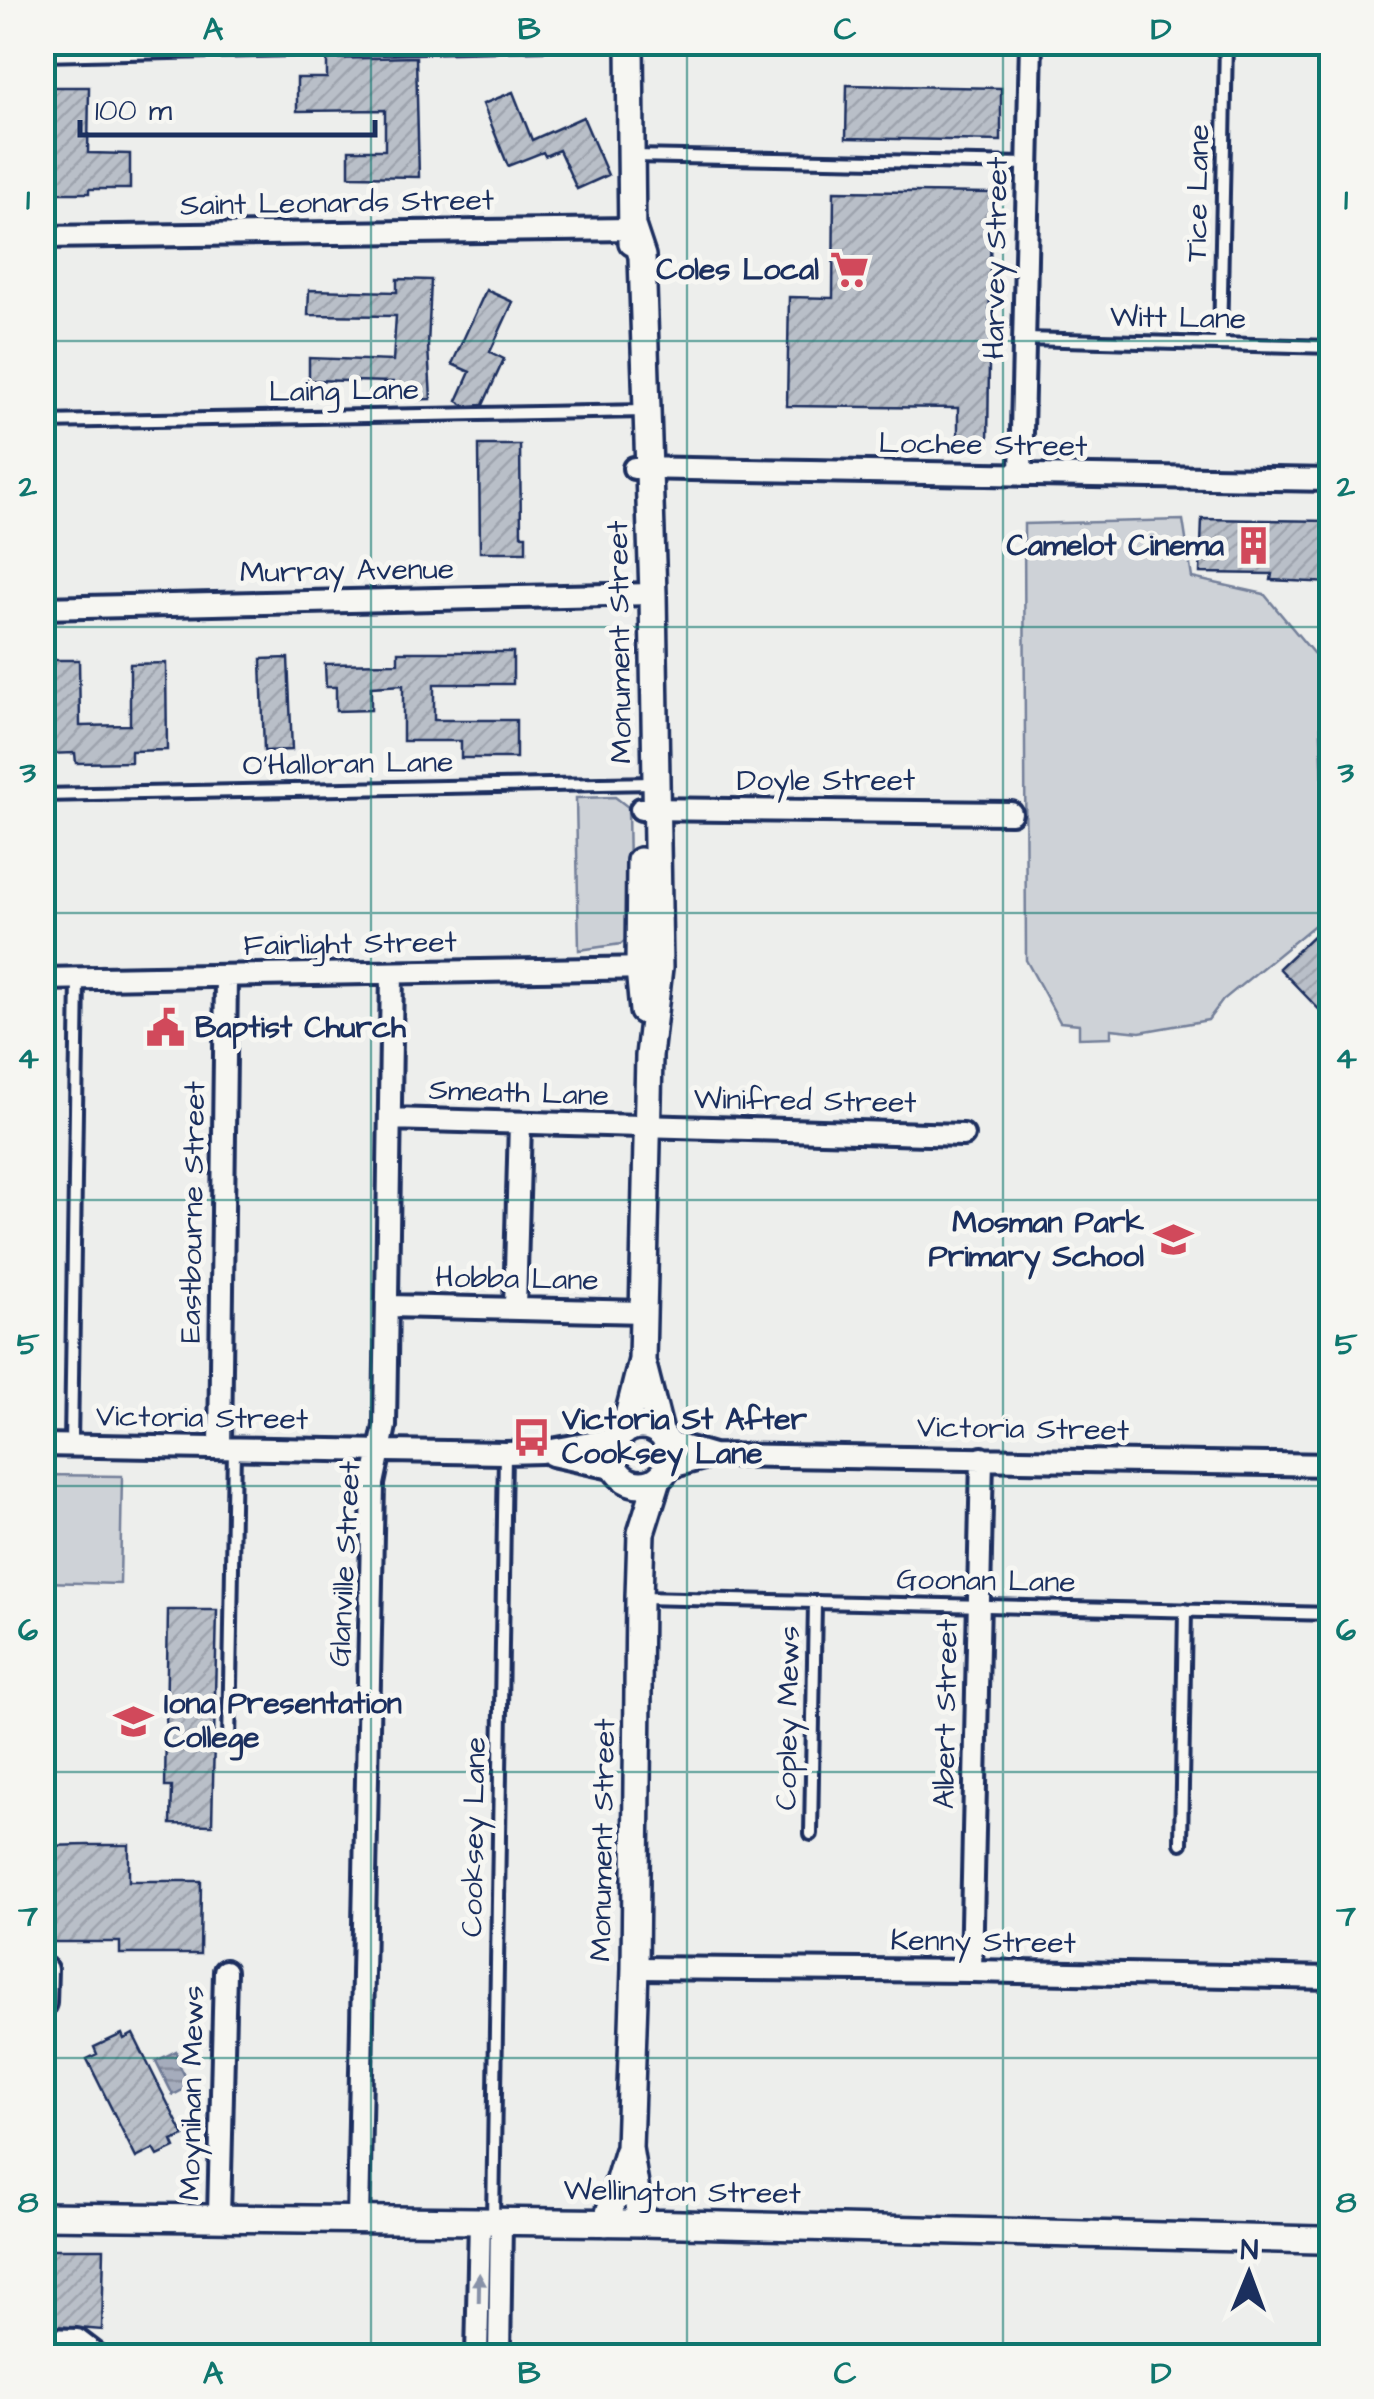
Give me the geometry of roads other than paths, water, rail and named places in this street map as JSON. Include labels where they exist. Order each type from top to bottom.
[{"type":"street","name":"Monument Street","points":[[620,1435],[642,1360],[650,1056],[646,595],[640,411],[642,256],[633,229],[630,42]]},
{"type":"street","name":"Harvey Street","points":[[1021,475],[1030,42]]},
{"type":"street","name":"Saint Leonards Street","points":[[42,237],[633,229]]},
{"type":"street","name":"Lochee Street","points":[[641,468],[1332,480]]},
{"type":"street","name":"Murray Avenue","points":[[42,608],[646,595]]},
{"type":"street","name":"Doyle Street","points":[[647,796],[1012,813]]},
{"type":"street","name":"Fairlight Street","points":[[42,978],[649,968]]},
{"type":"street","name":"Glanville Street","points":[[358,2218],[374,1484],[385,1426],[392,973]]},
{"type":"street","name":"Eastbourne Street","points":[[226,977],[227,1448]]},
{"type":"street","name":"Smeath Lane","points":[[390,1119],[646,1128]]},
{"type":"street","points":[[515,1308],[520,1123]]},
{"type":"street","name":"Winifred Street","points":[[646,1128],[963,1135]]},
{"type":"street","name":"Hobba Lane","points":[[388,1306],[645,1312]]},
{"type":"street","name":"Monument Street","points":[[641,2223],[629,2148],[639,1598],[641,1533],[663,1455],[642,1360]]},
{"type":"street","points":[[642,1426],[663,1455],[641,1484],[620,1474],[612,1453],[620,1435],[642,1426]]},
{"type":"street","name":"Victoria Street","points":[[42,1445],[505,1454],[540,1452],[620,1435]]},
{"type":"street","name":"Victoria Street","points":[[540,1452],[620,1474]]},
{"type":"street","name":"Victoria Street","points":[[663,1455],[1332,1465]]},
{"type":"street","name":"Albert Street","points":[[971,1971],[982,1458]]},
{"type":"street","name":"Monument Street","points":[[620,1474],[641,1533]]},
{"type":"street","name":"Kenny Street","points":[[634,1968],[1332,1978]]},
{"type":"street","points":[[42,2010],[46,1969]]},
{"type":"street","name":"Moynihan Mews","points":[[218,2216],[224,1971]]},
{"type":"street","name":"Monument Street","points":[[606,2222],[629,2148]]},
{"type":"street","name":"Wellington Street","points":[[42,2216],[606,2222],[1327,2240]]},
{"type":"street","points":[[477,2356],[492,2221]]},
{"type":"street","points":[[492,2221],[499,2356]]},
{"type":"street","points":[[42,2339],[78,2340],[98,2356]]},
{"type":"lane","points":[[42,55],[592,42]]},
{"type":"lane","name":"Tice Lane","points":[[1220,344],[1226,42]]},
{"type":"lane","points":[[632,156],[1028,164]]},
{"type":"lane","name":"Witt Lane","points":[[1024,340],[1332,348]]},
{"type":"lane","name":"Laing Lane","points":[[42,422],[640,411]]},
{"type":"lane","name":"O'Halloran Lane","points":[[42,795],[647,796]]},
{"type":"lane","points":[[71,1446],[78,978]]},
{"type":"lane","points":[[227,1448],[228,1744]]},
{"type":"lane","name":"Cooksey Lane","points":[[492,2221],[505,1454]]},
{"type":"lane","name":"Goonan Lane","points":[[639,1598],[1332,1614]]},
{"type":"lane","name":"Copley Mews","points":[[811,1834],[815,1602]]},
{"type":"lane","points":[[1182,1843],[1185,1610]]},
{"type":"water","points":[[176,2051],[190,2086],[173,2095],[156,2061]]},
{"type":"place","name":"Coles Local","points":[[849,270]]},
{"type":"place","name":"Camelot Cinema","points":[[1254,546]]},
{"type":"place","name":"Baptist Church","points":[[165,1028]]},
{"type":"place","name":"Mosman Park Primary School","points":[[1174,1240]]},
{"type":"place","name":"Victoria St After Cooksey Lane","points":[[532,1437]]},
{"type":"place","name":"Iona Presentation College","points":[[134,1721]]}]
